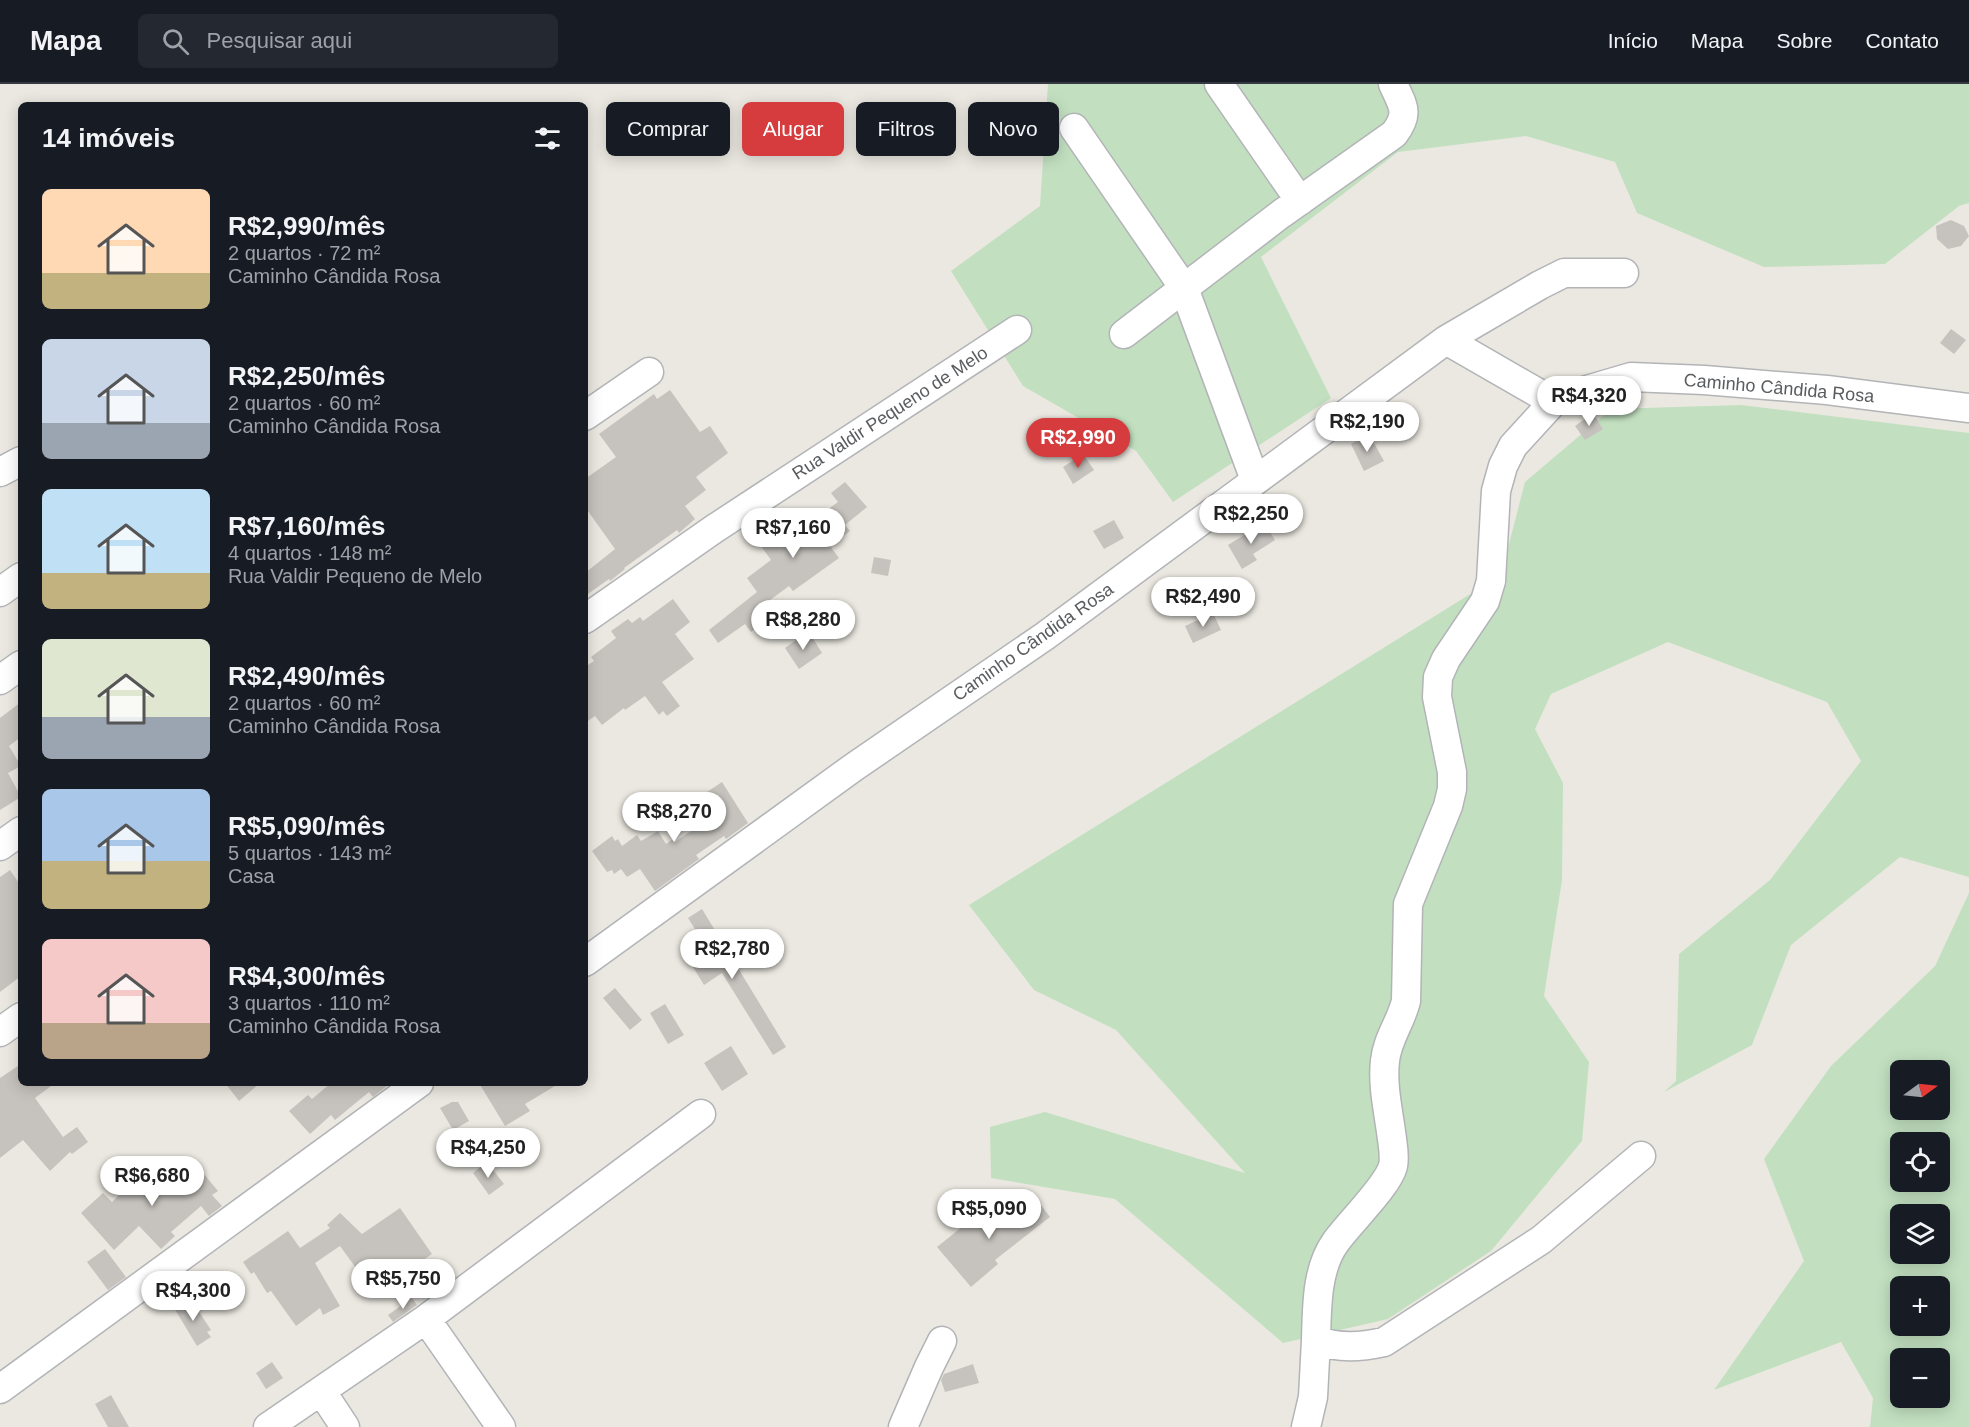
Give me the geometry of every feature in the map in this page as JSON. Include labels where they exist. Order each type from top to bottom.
[{"type":"street","points":[[1219,84],[1300,201]]},
{"type":"street","points":[[1124,334],[1300,201],[1394,134],[1403,123],[1403,107],[1393,84]]},
{"type":"street","points":[[1074,128],[1184,288],[1255,480]]},
{"type":"street","name":"Caminho Cândida Rosa","points":[[588,960],[854,767],[1045,636],[1446,340],[1564,273],[1624,273]]},
{"type":"street","name":"Rua Valdir Pequeno de Melo","points":[[588,617],[714,529],[1017,330]]},
{"type":"street","points":[[1306,1427],[1312,1397],[1318,1299],[1323,1269],[1334,1244],[1387,1179],[1393,1166],[1385,1062],[1388,1045],[1406,1001],[1408,904],[1448,806],[1452,789],[1452,772],[1437,697],[1438,677],[1446,659],[1485,601],[1491,581],[1496,491],[1503,465],[1512,446],[1556,399],[1538,393],[1446,340]]},
{"type":"street","points":[[588,414],[649,372]]},
{"type":"street","name":"Caminho Cândida Rosa","points":[[1556,399],[1631,377],[1704,380],[1827,390],[1969,408]]},
{"type":"street","points":[[0,472],[18,463]]},
{"type":"street","points":[[0,592],[18,579]]},
{"type":"street","points":[[0,680],[18,667]]},
{"type":"street","points":[[0,846],[18,833]]},
{"type":"street","points":[[0,1032],[18,1019]]},
{"type":"street","points":[[0,1389],[415,1086]]},
{"type":"street","points":[[268,1427],[426,1319],[701,1114]]},
{"type":"street","points":[[1316,1340],[1336,1346],[1362,1347],[1384,1342],[1541,1240],[1641,1156]]},
{"type":"street","points":[[426,1319],[501,1427]]},
{"type":"street","points":[[903,1427],[928,1367],[942,1341]]},
{"type":"street","points":[[322,1392],[345,1427]]},
{"type":"green space","points":[[1048,84],[1969,84],[1969,203],[1959,206],[1885,264],[1764,267],[1637,213],[1615,162],[1526,136],[1398,152],[1261,257],[1331,398],[1173,502],[1136,451],[1023,386],[951,271],[1040,206],[1043,156],[1059,156],[1059,102],[1047,102]]},
{"type":"green space","points":[[1741,405],[1969,433],[1969,877],[1900,857],[1791,945],[1752,1045],[1664,1092],[1676,1081],[1679,954],[1770,880],[1861,761],[1827,702],[1668,642],[1551,694],[1535,729],[1563,783],[1562,880],[1544,996],[1589,1062],[1582,1141],[1491,1251],[1388,1319],[1283,1343],[1115,1199],[991,1178],[990,1127],[1045,1112],[1245,1173],[1116,1030],[1034,990],[969,905],[1501,575],[1525,482],[1611,409]]},
{"type":"green space","points":[[1969,893],[1969,1427],[1870,1427],[1873,1398],[1841,1342],[1714,1390],[1804,1261],[1764,1159],[1831,1066],[1935,966]]},
{"type":"building","points":[[1951,220],[1964,226],[1969,236],[1961,246],[1948,249],[1937,239],[1936,226]]},
{"type":"building","points":[[1951,329],[1966,340],[1954,354],[1940,343]]},
{"type":"building","points":[[670,390],[700,432],[710,426],[728,453],[696,477],[706,490],[685,506],[695,519],[679,533],[677,530],[624,568],[610,581],[609,579],[588,594],[588,571],[615,549],[588,511],[588,477],[616,457],[599,434],[654,394],[657,399]]},
{"type":"building","points":[[1593,413],[1603,429],[1585,440],[1575,426]]},
{"type":"building","points":[[1369,434],[1384,461],[1364,471],[1351,444]]},
{"type":"building","points":[[1083,454],[1094,470],[1073,484],[1063,467]]},
{"type":"building","points":[[845,482],[867,507],[845,525],[850,531],[830,546],[839,558],[793,591],[789,586],[762,606],[770,618],[751,632],[745,624],[718,643],[709,630],[757,592],[747,578],[771,560],[758,542],[801,512],[809,523],[838,502],[831,493]]},
{"type":"building","points":[[1114,520],[1124,538],[1104,549],[1093,531]]},
{"type":"building","points":[[1264,523],[1275,540],[1253,554],[1257,560],[1242,569],[1228,545]]},
{"type":"building","points":[[874,557],[891,560],[888,576],[871,573]]},
{"type":"building","points":[[673,599],[690,622],[675,634],[694,659],[662,682],[680,706],[667,716],[663,711],[659,715],[645,696],[602,725],[595,716],[588,721],[588,665],[594,661],[591,657],[616,638],[611,631],[628,619],[632,623],[640,617],[643,621]]},
{"type":"building","points":[[1213,613],[1221,630],[1193,643],[1185,626]]},
{"type":"building","points":[[803,635],[807,640],[812,637],[822,653],[799,669],[785,648]]},
{"type":"building","points":[[18,704],[18,739],[9,746],[18,761],[18,768],[8,773],[18,791],[18,799],[0,810],[0,718]]},
{"type":"building","points":[[722,782],[748,823],[726,839],[724,836],[696,855],[699,859],[655,891],[640,869],[627,877],[621,869],[614,874],[612,870],[607,872],[592,851],[612,836],[615,841],[618,839],[622,846],[637,835],[641,841],[658,831],[666,844],[673,839],[675,842],[711,817],[698,798]]},
{"type":"building","points":[[10,870],[18,882],[18,978],[0,992],[0,877]]},
{"type":"building","points":[[702,909],[786,1047],[773,1055],[722,973],[704,985],[693,967],[711,955],[688,918]]},
{"type":"building","points":[[615,988],[642,1020],[630,1030],[603,998]]},
{"type":"building","points":[[665,1004],[684,1035],[668,1044],[650,1013]]},
{"type":"building","points":[[731,1046],[748,1074],[722,1091],[704,1063]]},
{"type":"building","points":[[18,1066],[18,1086],[51,1086],[35,1098],[63,1137],[77,1127],[88,1142],[72,1154],[70,1152],[50,1171],[23,1140],[0,1158],[0,1078]]},
{"type":"building","points":[[227,1086],[256,1086],[239,1101]]},
{"type":"building","points":[[327,1086],[387,1086],[373,1097],[369,1092],[335,1120],[331,1115],[310,1134],[289,1111],[308,1095],[312,1099]]},
{"type":"building","points":[[481,1086],[555,1086],[525,1104],[530,1111],[505,1126]]},
{"type":"building","points":[[452,1102],[458,1102],[469,1121],[453,1130],[440,1108]]},
{"type":"building","points":[[161,1161],[180,1183],[199,1168],[218,1191],[212,1195],[222,1206],[209,1216],[201,1206],[171,1232],[175,1236],[161,1249],[139,1226],[114,1250],[81,1213],[103,1193],[112,1202],[121,1193],[123,1195]]},
{"type":"building","points":[[487,1162],[504,1184],[489,1195],[473,1173]]},
{"type":"building","points":[[1035,1197],[1050,1217],[995,1260],[998,1264],[971,1287],[937,1247],[987,1207],[1001,1224]]},
{"type":"building","points":[[400,1208],[432,1254],[399,1277],[396,1272],[381,1283],[365,1261],[356,1268],[340,1246],[315,1263],[340,1306],[323,1315],[320,1308],[296,1326],[271,1291],[267,1293],[254,1272],[251,1274],[243,1262],[288,1231],[300,1248],[330,1228],[327,1225],[340,1213],[362,1234]]},
{"type":"building","points":[[105,1249],[126,1277],[108,1290],[87,1262]]},
{"type":"building","points":[[190,1298],[211,1330],[207,1332],[211,1337],[197,1346],[174,1308]]},
{"type":"building","points":[[412,1298],[417,1305],[393,1322],[388,1315]]},
{"type":"building","points":[[272,1362],[283,1378],[266,1389],[256,1373]]},
{"type":"building","points":[[973,1364],[979,1383],[945,1392],[941,1380],[944,1374]]},
{"type":"building","points":[[111,1395],[129,1427],[108,1427],[95,1404]]}]
